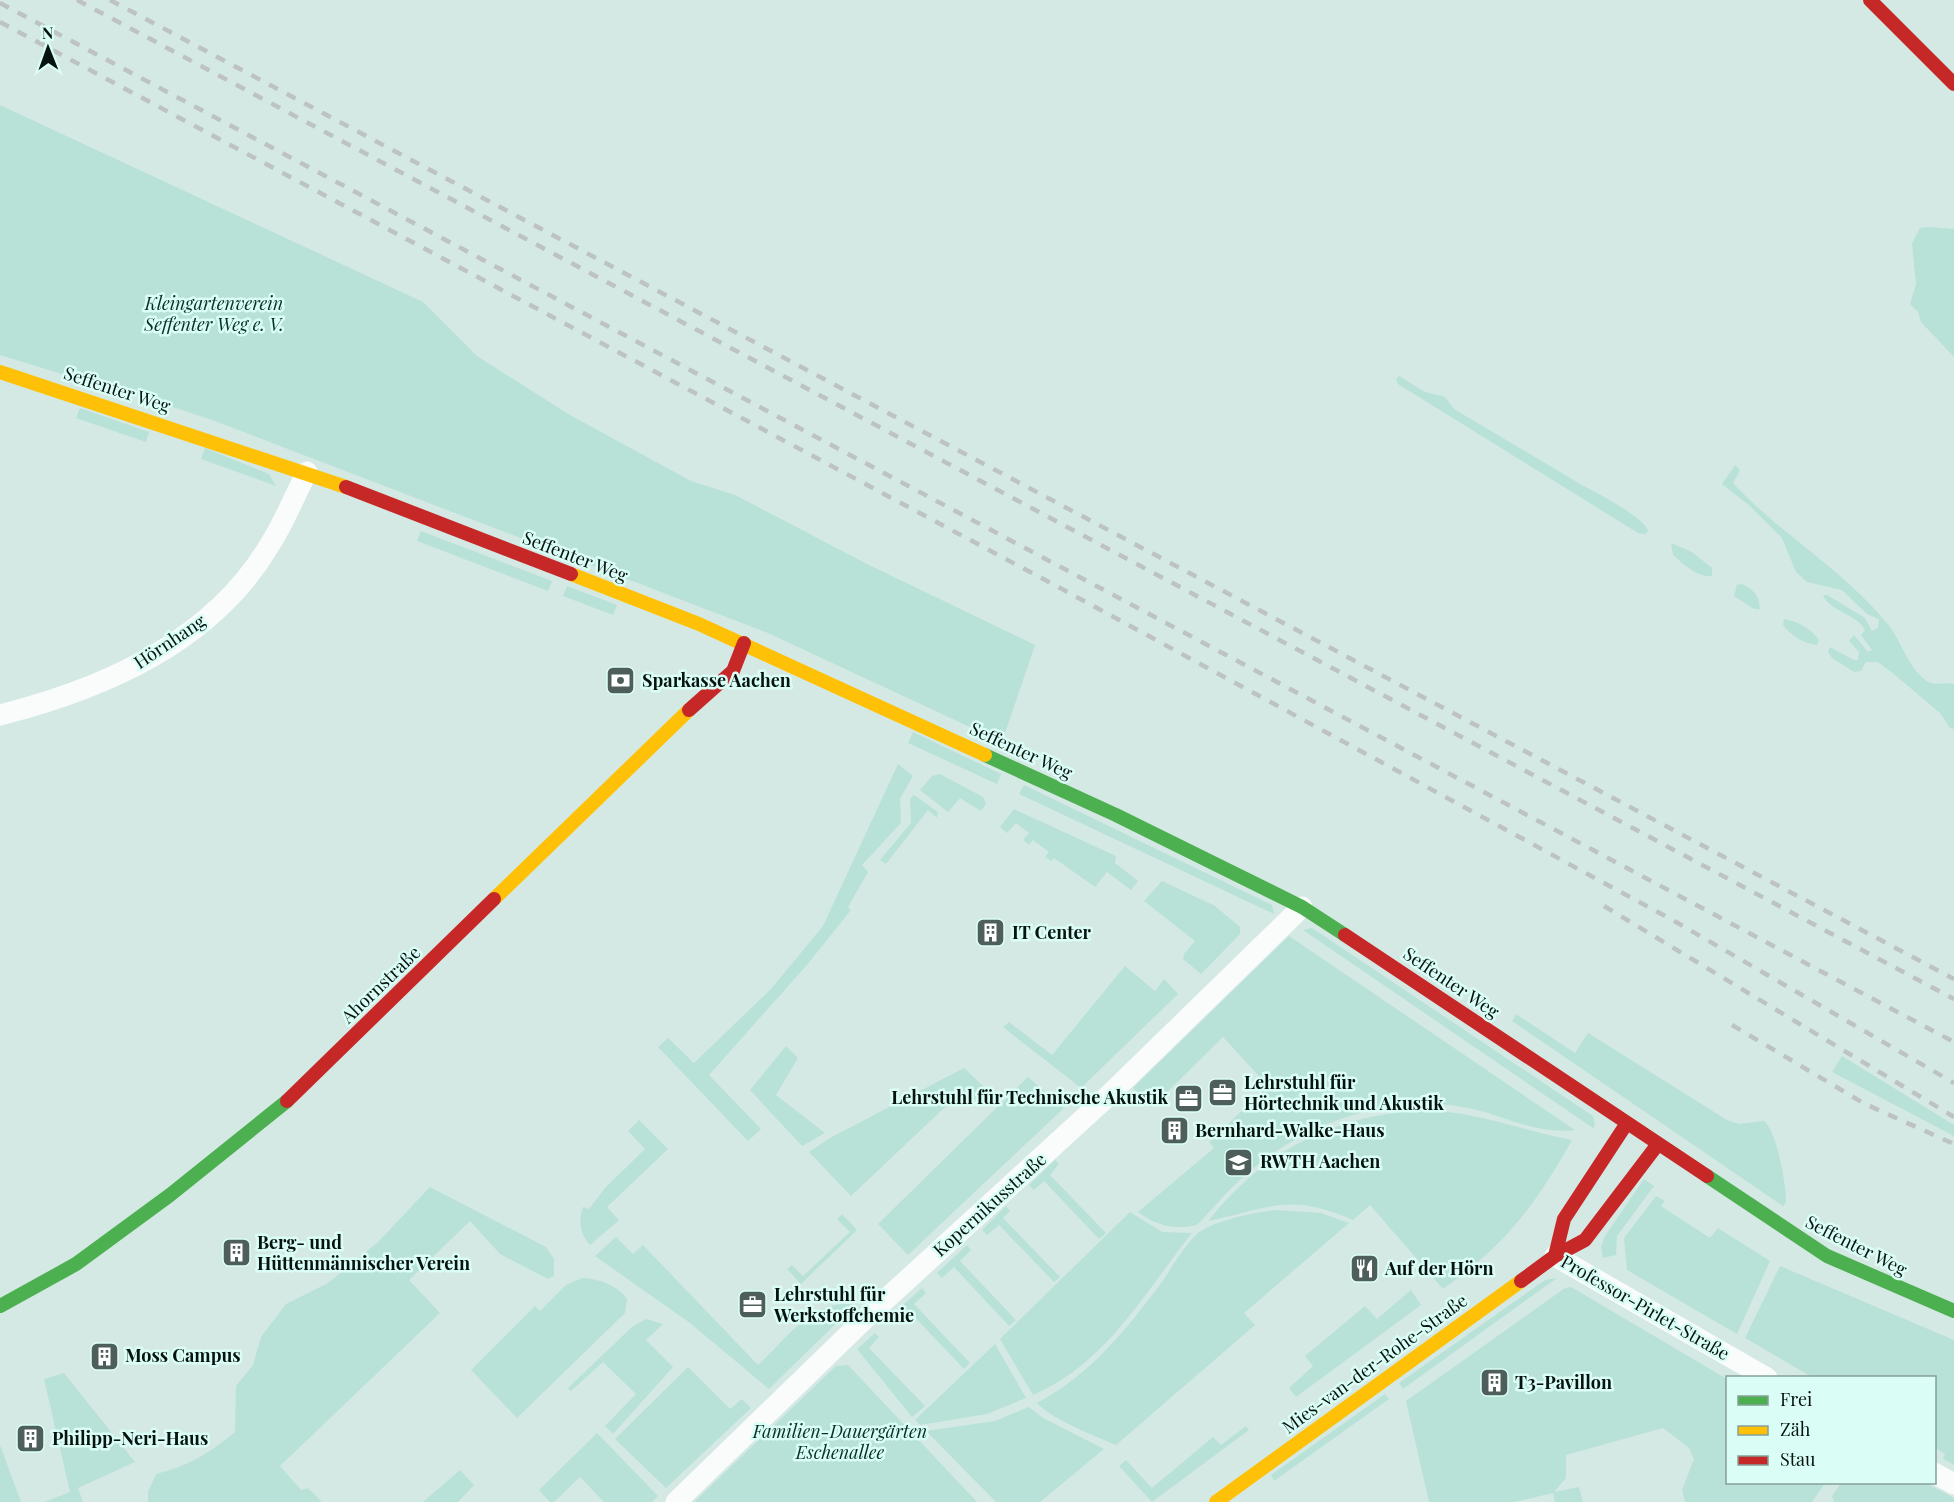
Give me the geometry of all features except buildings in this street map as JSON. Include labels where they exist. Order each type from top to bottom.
[{"type":"street","points":[[1870,0],[1954,84]]},
{"type":"street","name":"Seffenter Weg","points":[[0,372],[307,472],[744,644],[1105,810],[1302,907],[1827,1256],[1954,1311]]},
{"type":"street","name":"Hörnhang","points":[[0,715],[51,700],[140,665],[201,625],[241,584],[269,547],[307,472]]},
{"type":"street","name":"Ahornstraße","points":[[2,1300],[76,1264],[170,1195],[289,1100],[657,739],[734,671],[744,644]]},
{"type":"street","name":"Kopernikusstraße","points":[[676,1502],[872,1312],[1106,1098],[1302,907]]},
{"type":"street","points":[[1555,1256],[1564,1219],[1627,1123]]},
{"type":"street","name":"Mies-van-der-Rohe-Straße","points":[[1216,1502],[1555,1256],[1585,1240],[1658,1144]]},
{"type":"street","name":"Professor-Pirlet-Straße","points":[[1555,1256],[1765,1376]]},
{"type":"street","points":[[1936,1474],[1954,1484]]},
{"type":"green space","name":"Kleingartenverein Seffenter Weg e. V.","points":[[0,105],[423,302],[477,356],[570,415],[691,481],[735,495],[867,564],[1035,645],[1002,742],[768,633],[215,421],[76,375],[67,373],[65,375],[0,355]]},
{"type":"green space","points":[[1920,228],[1954,229],[1954,357],[1921,322],[1918,312],[1910,304],[1916,284],[1912,243]]},
{"type":"green space","points":[[1399,376],[1425,392],[1445,397],[1454,409],[1608,499],[1638,519],[1648,531],[1645,534],[1638,533],[1398,384],[1396,379]]},
{"type":"green space","points":[[80,408],[149,432],[146,442],[76,418]]},
{"type":"green space","points":[[205,448],[269,474],[276,486],[201,459]]},
{"type":"green space","points":[[1735,465],[1740,470],[1733,483],[1771,519],[1831,568],[1869,603],[1886,622],[1908,659],[1924,679],[1935,684],[1954,684],[1954,729],[1950,728],[1941,714],[1878,662],[1866,662],[1861,671],[1854,672],[1832,658],[1828,652],[1830,647],[1858,660],[1859,652],[1849,641],[1854,635],[1868,652],[1872,650],[1861,635],[1865,630],[1861,624],[1831,605],[1823,595],[1827,595],[1865,618],[1872,631],[1878,628],[1879,619],[1867,614],[1842,590],[1807,582],[1796,572],[1782,538],[1750,506],[1722,484]]},
{"type":"green space","points":[[421,531],[552,581],[548,591],[417,541]]},
{"type":"green space","points":[[1671,543],[1692,552],[1712,568],[1712,576],[1696,573],[1681,562],[1673,555]]},
{"type":"green space","points":[[1742,584],[1755,594],[1760,609],[1754,609],[1734,596],[1737,585]]},
{"type":"green space","points":[[567,586],[617,605],[613,615],[563,596]]},
{"type":"green space","points":[[1784,619],[1808,629],[1819,640],[1817,645],[1794,636],[1783,625]]},
{"type":"green space","points":[[913,732],[1001,774],[997,784],[908,743]]},
{"type":"green space","points":[[898,764],[913,776],[900,799],[901,823],[862,865],[868,872],[848,907],[851,910],[806,966],[709,1075],[761,1129],[748,1141],[658,1047],[668,1038],[694,1063],[771,989],[823,926]]},
{"type":"green space","points":[[940,774],[983,797],[986,804],[981,811],[960,798],[948,812],[920,790],[932,776]]},
{"type":"green space","points":[[1024,785],[1272,905],[1274,914],[1019,794]]},
{"type":"green space","points":[[914,795],[938,812],[937,818],[928,810],[886,864],[880,860],[911,823],[910,799]]},
{"type":"green space","points":[[1014,809],[1116,856],[1115,863],[1138,881],[1131,890],[1107,872],[1095,887],[1054,858],[1051,861],[1045,857],[1049,852],[1033,840],[1029,845],[1023,840],[1029,833],[1016,823],[1007,833],[1000,827]]},
{"type":"green space","points":[[1162,881],[1215,906],[1240,927],[1240,934],[1201,974],[1183,959],[1184,954],[1195,941],[1144,901]]},
{"type":"green space","points":[[1312,928],[1593,1116],[1595,1125],[1593,1128],[1303,930]]},
{"type":"green space","points":[[1289,936],[1575,1130],[1536,1128],[1473,1109],[1442,1104],[1411,1104],[1380,1108],[1349,1116],[1291,1142],[1265,1159],[1241,1179],[1197,1225],[1166,1226],[1145,1217],[1138,1212],[1214,1148],[1209,1142],[1268,1086],[1223,1037],[1151,1108],[1133,1088]]},
{"type":"green space","points":[[1125,966],[1155,991],[1164,979],[1178,994],[1081,1088],[1003,1027],[1009,1022],[1052,1055]]},
{"type":"green space","points":[[1516,1014],[1575,1053],[1588,1033],[1727,1120],[1739,1124],[1764,1121],[1777,1146],[1786,1202],[1783,1206],[1512,1021]]},
{"type":"green space","points":[[786,1046],[798,1058],[776,1095],[825,1133],[802,1146],[750,1090]]},
{"type":"green space","points":[[1842,1056],[1954,1125],[1954,1136],[1832,1072]]},
{"type":"green space","points":[[964,1068],[985,1088],[973,1101],[962,1091],[851,1196],[809,1152],[830,1138]]},
{"type":"green space","points":[[1028,1077],[1064,1108],[908,1255],[878,1224]]},
{"type":"green space","points":[[1411,1111],[1452,1112],[1572,1140],[1545,1185],[1517,1223],[1465,1273],[1443,1289],[1370,1205],[1353,1220],[1331,1211],[1312,1207],[1280,1205],[1208,1221],[1250,1177],[1273,1159],[1298,1144],[1351,1122]]},
{"type":"green space","points":[[639,1120],[668,1149],[607,1207],[619,1220],[590,1245],[581,1227],[583,1207],[589,1209],[605,1188],[645,1149],[628,1131]]},
{"type":"green space","points":[[1055,1160],[1059,1164],[1050,1175],[1106,1233],[1099,1239],[1044,1181],[1034,1190],[1029,1185]]},
{"type":"green space","points":[[1644,1179],[1654,1186],[1617,1236],[1616,1255],[1603,1258],[1601,1247],[1605,1236]]},
{"type":"green space","points":[[430,1187],[546,1247],[554,1259],[554,1276],[548,1279],[500,1254],[470,1221],[409,1280],[440,1313],[280,1466],[301,1490],[308,1488],[322,1502],[148,1502],[148,1492],[156,1474],[198,1458],[235,1432],[236,1386],[253,1365],[261,1337],[286,1304],[328,1283],[377,1243]]},
{"type":"green space","points":[[1656,1196],[1665,1201],[1661,1206],[1710,1238],[1718,1228],[1770,1261],[1737,1334],[1627,1270],[1624,1238]]},
{"type":"green space","points":[[1006,1206],[1010,1211],[1003,1218],[1060,1277],[1054,1282],[999,1225],[987,1235],[982,1230]]},
{"type":"green space","points":[[1276,1210],[1321,1213],[1349,1223],[1244,1313],[1255,1325],[1116,1445],[1063,1421],[1037,1403],[1074,1379],[1106,1350],[1148,1300],[1196,1235],[1208,1227],[1227,1220]]},
{"type":"green space","points":[[1130,1212],[1162,1232],[1192,1233],[1140,1302],[1103,1346],[1059,1382],[1033,1395],[1000,1339]]},
{"type":"green space","points":[[842,1214],[857,1230],[801,1284],[787,1269],[792,1265],[803,1276],[850,1232],[837,1219]]},
{"type":"green space","points":[[616,1237],[633,1254],[643,1245],[758,1365],[813,1314],[826,1307],[840,1304],[855,1305],[769,1389],[690,1323],[595,1256]]},
{"type":"green space","points":[[967,1245],[971,1250],[960,1261],[1016,1320],[1009,1326],[954,1267],[942,1278],[937,1273]]},
{"type":"green space","points":[[1780,1266],[1954,1340],[1954,1465],[1943,1459],[1945,1454],[1936,1449],[1936,1376],[1810,1376],[1745,1338]]},
{"type":"green space","points":[[582,1278],[601,1281],[619,1290],[627,1299],[625,1313],[517,1418],[471,1370],[535,1306],[540,1311],[566,1285]]},
{"type":"green space","points":[[1557,1278],[1403,1389],[1399,1383],[1545,1280]]},
{"type":"green space","points":[[1571,1287],[1726,1378],[1726,1484],[1824,1484],[1812,1502],[1685,1502],[1682,1490],[1694,1459],[1689,1448],[1663,1428],[1566,1455],[1566,1478],[1554,1492],[1579,1487],[1583,1502],[1555,1502],[1553,1493],[1514,1502],[1429,1502],[1406,1401],[1565,1288]]},
{"type":"green space","points":[[922,1288],[926,1293],[914,1304],[970,1363],[964,1369],[908,1310],[898,1320],[892,1315]]},
{"type":"green space","points":[[1411,1290],[1421,1305],[1296,1397],[1289,1388],[1313,1366],[1305,1356],[1365,1306],[1377,1319]]},
{"type":"green space","points":[[646,1319],[663,1324],[646,1340],[673,1367],[613,1434],[605,1426],[636,1394],[603,1362],[571,1391],[568,1388],[633,1326]]},
{"type":"green space","points":[[875,1333],[879,1337],[869,1348],[925,1406],[912,1417],[857,1349]]},
{"type":"green space","points":[[995,1344],[1026,1398],[987,1414],[920,1425],[915,1420]]},
{"type":"green space","name":"Familien-Dauergärten Eschenallee","points":[[848,1365],[977,1502],[694,1502],[836,1366]]},
{"type":"green space","points":[[688,1367],[730,1409],[742,1399],[751,1408],[666,1488],[615,1439]]},
{"type":"green space","points":[[64,1373],[135,1462],[78,1488],[83,1502],[44,1502],[70,1492],[44,1379]]},
{"type":"green space","points":[[1385,1394],[1389,1399],[1274,1481],[1271,1475]]},
{"type":"green space","points":[[1029,1407],[1043,1418],[1104,1449],[1040,1502],[996,1502],[926,1431],[995,1421]]},
{"type":"green space","points":[[1246,1426],[1249,1430],[1152,1502],[1119,1466],[1126,1460],[1152,1488],[1213,1437],[1221,1445]]},
{"type":"green space","points":[[597,1433],[658,1496],[652,1502],[604,1502],[580,1477],[554,1502],[550,1502],[539,1490]]},
{"type":"green space","points":[[0,1445],[21,1502],[0,1502]]},
{"type":"green space","points":[[460,1470],[474,1485],[458,1502],[423,1502]]},
{"type":"green space","points":[[1840,1484],[1928,1484],[1954,1498],[1954,1502],[1834,1502],[1832,1496]]},
{"type":"railway","points":[[77,0],[1954,999]]},
{"type":"railway","points":[[110,0],[1954,979]]},
{"type":"railway","points":[[0,3],[1954,1042]]},
{"type":"railway","points":[[0,22],[1062,589],[1676,922],[1954,1083]]},
{"type":"railway","points":[[1604,906],[1954,1117]]},
{"type":"railway","points":[[1732,1025],[1865,1104],[1954,1144]]},
{"type":"traffic: fast","points":[[985,755],[1116,815],[1302,907],[1345,935]]},
{"type":"traffic: fast","points":[[0,1306],[76,1264],[170,1195],[287,1101]]},
{"type":"traffic: fast","points":[[1707,1176],[1827,1256],[1954,1311]]},
{"type":"traffic: slow","points":[[0,372],[346,487]]},
{"type":"traffic: slow","points":[[571,574],[699,624],[985,755]]},
{"type":"traffic: slow","points":[[494,899],[689,710]]},
{"type":"traffic: slow","points":[[1216,1502],[1521,1281]]},
{"type":"traffic: jam","points":[[1870,0],[1954,84]]},
{"type":"traffic: jam","points":[[346,487],[571,574]]},
{"type":"traffic: jam","points":[[689,710],[733,671],[744,643]]},
{"type":"traffic: jam","points":[[287,1101],[494,899]]},
{"type":"traffic: jam","points":[[1345,935],[1707,1176]]},
{"type":"traffic: jam","points":[[1555,1256],[1564,1219],[1627,1123]]},
{"type":"traffic: jam","points":[[1521,1281],[1555,1256],[1585,1240],[1658,1144]]},
{"type":"place","name":"Sparkasse Aachen","points":[[621,681]]},
{"type":"place","name":"IT Center","points":[[991,933]]},
{"type":"place","name":"Lehrstuhl für Hörtechnik und Akustik","points":[[1223,1093]]},
{"type":"place","name":"Lehrstuhl für Technische Akustik","points":[[1189,1098]]},
{"type":"place","name":"Bernhard-Walke-Haus","points":[[1174,1131]]},
{"type":"place","name":"RWTH Aachen","points":[[1239,1162]]},
{"type":"place","name":"Berg- und Hüttenmännischer Verein","points":[[236,1253]]},
{"type":"place","name":"Auf der Hörn","points":[[1364,1269]]},
{"type":"place","name":"Lehrstuhl für Werkstoffchemie","points":[[753,1305]]},
{"type":"place","name":"Moss Campus","points":[[104,1356]]},
{"type":"place","name":"T3-Pavillon","points":[[1494,1383]]},
{"type":"place","name":"Philipp-Neri-Haus","points":[[31,1439]]}]
